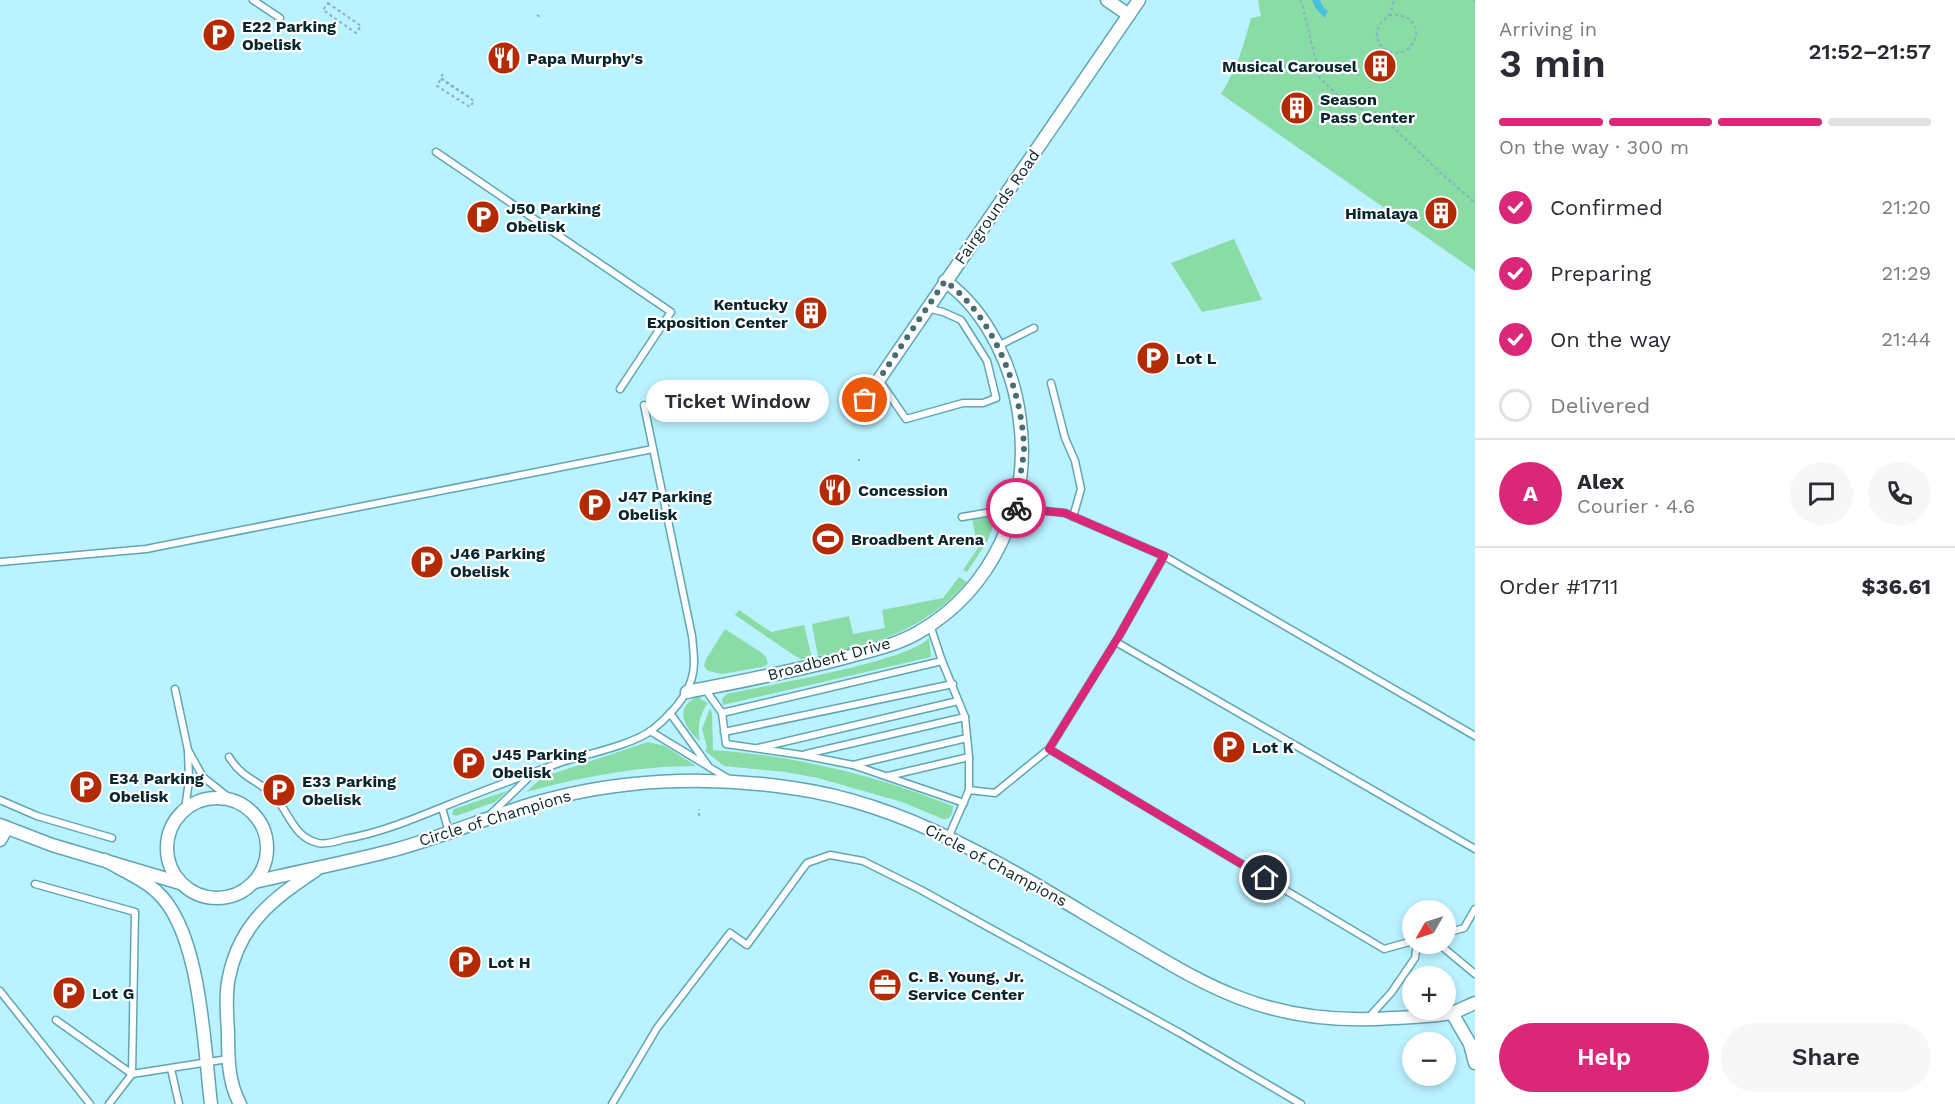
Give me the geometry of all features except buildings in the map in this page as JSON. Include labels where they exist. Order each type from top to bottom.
[{"type":"street","points":[[1107,0],[1129,15]]},
{"type":"street","name":"Fairgrounds Road","points":[[865,400],[1139,0]]},
{"type":"street","name":"Broadbent Drive","points":[[687,692],[817,665],[878,649],[917,634],[942,617],[988,568],[1004,539],[1015,508],[1024,446],[1012,379],[998,346],[960,291],[945,281]]},
{"type":"street","name":"Circle of Champions","points":[[255,882],[395,849],[534,804],[576,793],[653,782],[734,782],[795,788],[861,803],[948,837],[1016,873],[1164,961],[1213,987],[1242,999],[1293,1013],[1332,1019],[1366,1020],[1402,1017]]},
{"type":"street","points":[[215,797],[232,800],[247,807],[258,819],[266,834],[267,851],[264,868],[255,882],[242,892],[226,898],[209,898],[193,893],[180,882],[171,869],[166,853],[168,836],[174,821],[185,809],[199,801],[215,797]]},
{"type":"street","points":[[0,840],[3,826],[52,845],[180,882]]},
{"type":"street","points":[[105,860],[155,890],[177,917],[197,988],[211,1104]]},
{"type":"street","points":[[240,1104],[232,1083],[228,1059],[228,979],[236,949],[258,915],[288,889],[323,866]]},
{"type":"street","name":"Circle of Champions","points":[[1456,1011],[1475,1003]]},
{"type":"street","points":[[1456,1020],[1470,1044],[1475,1063]]},
{"type":"lane","points":[[253,0],[280,18]]},
{"type":"lane","points":[[436,152],[671,312],[620,389]]},
{"type":"lane","points":[[878,380],[906,418],[963,403],[983,403],[996,398],[987,361],[961,320],[927,308]]},
{"type":"lane","points":[[998,346],[1034,328]]},
{"type":"lane","points":[[1051,383],[1065,438],[1075,461],[1081,489],[1073,517]]},
{"type":"lane","points":[[229,757],[237,770],[264,787],[276,798],[295,829],[305,838],[321,844],[360,837],[397,826],[650,731],[670,713],[687,692],[694,666],[692,636],[644,405]]},
{"type":"lane","points":[[0,562],[146,549],[653,449]]},
{"type":"lane","points":[[962,517],[1015,508],[1065,513],[1164,556],[1475,736]]},
{"type":"lane","points":[[969,790],[995,793],[1049,749],[1116,642],[1164,556]]},
{"type":"lane","points":[[930,625],[965,717],[968,738],[969,790],[948,837]]},
{"type":"lane","points":[[1116,642],[1475,849]]},
{"type":"lane","points":[[722,713],[942,661]]},
{"type":"lane","points":[[724,732],[953,684]]},
{"type":"lane","points":[[176,689],[188,750],[189,781],[185,809]]},
{"type":"lane","points":[[704,689],[722,713],[726,744],[853,765],[964,803]]},
{"type":"lane","points":[[754,748],[958,701]]},
{"type":"lane","points":[[670,713],[709,767]]},
{"type":"lane","points":[[802,755],[965,717]]},
{"type":"lane","points":[[650,731],[734,782]]},
{"type":"lane","points":[[853,765],[968,738]]},
{"type":"lane","points":[[1049,749],[1384,949],[1402,944]]},
{"type":"lane","points":[[188,750],[203,777],[232,800]]},
{"type":"lane","points":[[888,776],[969,757]]},
{"type":"lane","points":[[484,821],[532,774]]},
{"type":"lane","points":[[0,800],[37,816],[112,838]]},
{"type":"lane","points":[[442,808],[449,832]]},
{"type":"lane","points":[[612,1104],[657,1028],[730,933],[747,945],[807,863],[830,855],[863,861],[921,890],[1180,1033],[1300,1104]]},
{"type":"lane","points":[[35,884],[135,912],[132,1074],[109,1104]]},
{"type":"lane","points":[[1456,930],[1464,928],[1475,909]]},
{"type":"lane","points":[[1366,1020],[1392,993],[1416,954]]},
{"type":"lane","points":[[1451,954],[1475,974]]},
{"type":"lane","points":[[0,991],[90,1104]]},
{"type":"lane","points":[[56,1020],[132,1074],[228,1059]]},
{"type":"lane","points":[[171,1069],[179,1104]]},
{"type":"path","points":[[1301,0],[1320,78],[1346,103],[1376,115],[1394,128],[1475,202]]},
{"type":"path","points":[[1389,15],[1402,14],[1412,21],[1417,33],[1414,45],[1404,52],[1391,53],[1381,46],[1377,35],[1380,22],[1389,15],[1395,0]]},
{"type":"path","points":[[333,7],[358,24],[361,26],[356,33],[323,10],[328,3],[358,24],[360,26],[363,21]]},
{"type":"path","points":[[443,74],[441,78],[444,81],[474,101],[470,107],[437,86],[441,78],[469,97]]},
{"type":"path","points":[[699,809],[699,816]]},
{"type":"green space","points":[[1258,0],[1475,0],[1475,271],[1221,94],[1239,57],[1251,18],[1261,16]]},
{"type":"green space","points":[[1234,239],[1262,300],[1202,312],[1171,263]]},
{"type":"green space","points":[[997,515],[988,540],[967,572],[963,570],[978,548],[972,519]]},
{"type":"green space","points":[[959,577],[967,582],[934,612],[917,623],[881,640],[818,656],[812,624],[849,616],[853,634],[885,628],[882,610],[943,598]]},
{"type":"green space","points":[[739,610],[771,632],[804,625],[812,658],[801,659],[795,656],[735,615]]},
{"type":"green space","points":[[725,629],[762,653],[768,664],[722,674],[708,671],[704,666],[706,659]]},
{"type":"green space","points":[[929,638],[931,657],[723,705],[722,699],[727,694],[866,664],[916,647]]},
{"type":"green space","points":[[701,697],[700,699],[708,703],[700,722],[700,742],[686,725],[683,713],[689,702]]},
{"type":"green space","points":[[710,708],[713,750],[805,762],[865,776],[953,806],[952,813],[950,817],[943,819],[902,802],[818,778],[724,766],[705,751],[707,747],[702,729]]},
{"type":"green space","points":[[648,742],[665,746],[696,766],[610,773],[526,792],[543,777]]},
{"type":"green space","points":[[507,791],[495,802],[456,816],[452,814],[454,809]]},
{"type":"water","points":[[1312,0],[1320,0],[1328,11],[1325,18],[1316,9]]},
{"type":"way so far","points":[[865,400],[945,281],[960,291],[998,346],[1012,379],[1024,446],[1016,508]]},
{"type":"place","name":"E22 Parking Obelisk","points":[[219,35]]},
{"type":"place","name":"Papa Murphy's","points":[[504,58]]},
{"type":"place","name":"Musical Carousel","points":[[1380,66]]},
{"type":"place","name":"Season Pass Center","points":[[1297,108]]},
{"type":"place","name":"Himalaya","points":[[1441,213]]},
{"type":"place","name":"J50 Parking Obelisk","points":[[483,217]]},
{"type":"place","name":"Kentucky Exposition Center","points":[[811,313]]},
{"type":"place","name":"Lot L","points":[[1153,358]]},
{"type":"place","name":"Ticket Window","points":[[865,400]]},
{"type":"place","name":"Concession","points":[[835,490]]},
{"type":"place","name":"J47 Parking Obelisk","points":[[595,505]]},
{"type":"place","name":"Broadbent Arena","points":[[828,539]]},
{"type":"place","name":"J46 Parking Obelisk","points":[[427,562]]},
{"type":"place","name":"Lot K","points":[[1229,747]]},
{"type":"place","name":"J45 Parking Obelisk","points":[[469,763]]},
{"type":"place","name":"E34 Parking Obelisk","points":[[86,787]]},
{"type":"place","name":"E33 Parking Obelisk","points":[[279,790]]},
{"type":"place","name":"Lot H","points":[[465,962]]},
{"type":"place","name":"C. B. Young, Jr. Service Center","points":[[885,985]]},
{"type":"place","name":"Lot G","points":[[69,993]]},
{"type":"route","points":[[1016,508],[1065,513],[1164,556],[1119,636],[1049,749],[1265,878]]}]
